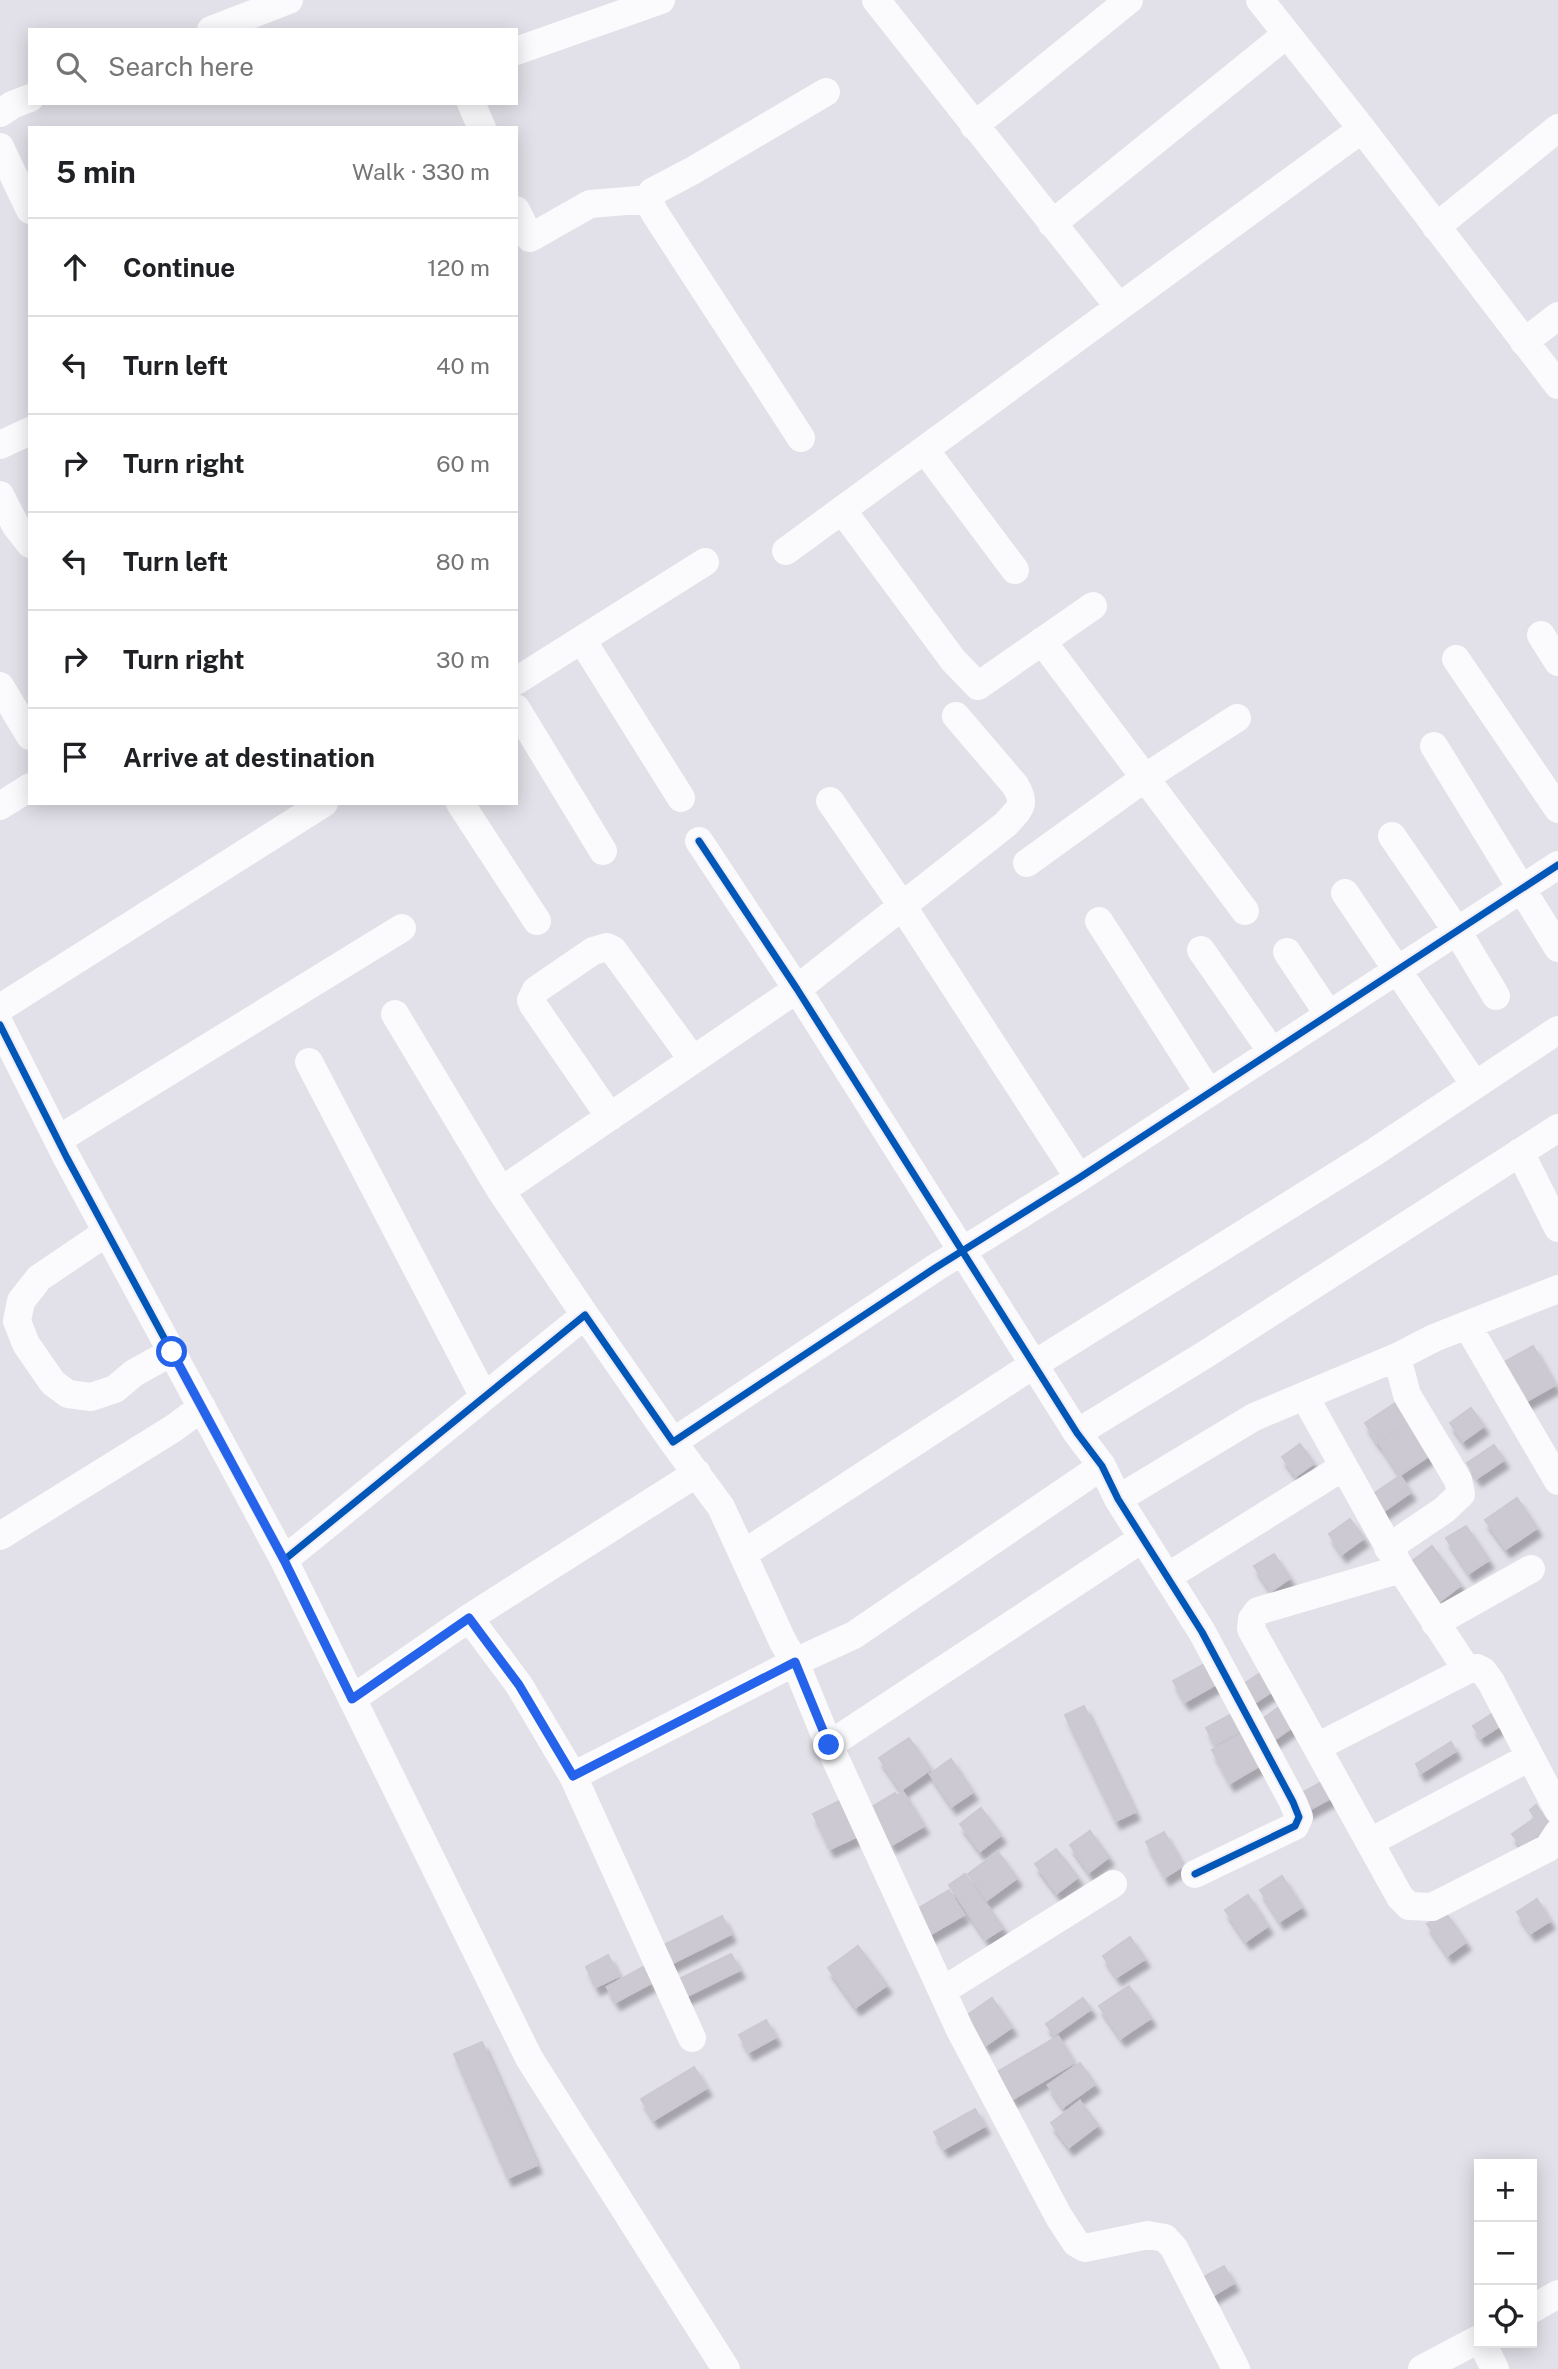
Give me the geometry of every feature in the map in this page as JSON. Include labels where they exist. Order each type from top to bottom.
[{"type":"street","points":[[216,28],[289,0]]},
{"type":"street","points":[[518,50],[661,0]]},
{"type":"street","points":[[974,126],[1129,0]]},
{"type":"street","points":[[1260,0],[1558,386]]},
{"type":"street","points":[[889,4],[974,126],[1119,307]]},
{"type":"street","points":[[1052,224],[1287,34]]},
{"type":"street","points":[[801,438],[654,212],[651,199],[652,192],[692,172],[826,92]]},
{"type":"street","points":[[0,113],[28,100]]},
{"type":"street","points":[[472,105],[481,126]]},
{"type":"street","points":[[1436,227],[1558,128]]},
{"type":"street","points":[[786,551],[1362,129]]},
{"type":"street","points":[[0,147],[28,207]]},
{"type":"street","points":[[518,214],[530,239],[590,204],[651,199]]},
{"type":"street","points":[[1524,342],[1558,316]]},
{"type":"street","points":[[0,445],[28,432]]},
{"type":"street","points":[[925,450],[1014,570]]},
{"type":"street","points":[[0,495],[16,526],[28,541]]},
{"type":"street","points":[[842,510],[953,660],[978,686],[1093,606]]},
{"type":"street","points":[[518,680],[705,562]]},
{"type":"street","points":[[1541,635],[1558,662]]},
{"type":"street","points":[[582,640],[681,798]]},
{"type":"street","points":[[1042,641],[1245,911]]},
{"type":"street","points":[[1456,659],[1558,809]]},
{"type":"street","points":[[0,686],[28,733]]},
{"type":"street","points":[[518,711],[603,851]]},
{"type":"street","points":[[501,1191],[797,989],[1006,824],[1021,806],[1022,796],[1016,785],[956,716]]},
{"type":"street","points":[[1027,863],[1146,777],[1237,718]]},
{"type":"street","points":[[1434,746],[1558,948]]},
{"type":"street","points":[[0,806],[28,788]]},
{"type":"street","points":[[830,801],[903,907],[1079,1178]]},
{"type":"street","points":[[0,1008],[321,805]]},
{"type":"street","points":[[461,805],[537,921]]},
{"type":"street","points":[[1392,836],[1457,931],[1496,996]]},
{"type":"street","points":[[699,841],[797,989],[1033,1365],[1102,1466],[1118,1499],[1202,1632],[1293,1802],[1299,1817],[1295,1826],[1195,1874]]},
{"type":"street","points":[[673,1442],[935,1268],[1079,1178],[1558,865]]},
{"type":"street","points":[[1345,893],[1475,1085]]},
{"type":"street","points":[[1099,921],[1209,1093]]},
{"type":"street","points":[[59,1139],[402,928]]},
{"type":"street","points":[[610,1117],[533,1005],[531,1000],[536,990],[593,951],[607,947],[613,950],[693,1060]]},
{"type":"street","points":[[1201,950],[1272,1052]]},
{"type":"street","points":[[1287,952],[1329,1015]]},
{"type":"street","points":[[395,1014],[501,1191],[673,1442],[721,1507],[783,1642],[795,1662],[829,1745],[960,2030],[1059,2217],[1076,2243],[1085,2248],[1148,2235],[1165,2238],[1174,2248],[1236,2369]]},
{"type":"street","points":[[0,1025],[107,1232],[284,1560],[529,2058],[726,2369]]},
{"type":"street","points":[[743,1555],[1033,1365],[1373,1153],[1558,1030]]},
{"type":"street","points":[[309,1062],[484,1397]]},
{"type":"street","points":[[1077,1433],[1206,1354],[1558,1128]]},
{"type":"street","points":[[1520,1152],[1558,1228]]},
{"type":"street","points":[[107,1232],[39,1278],[21,1301],[17,1321],[26,1344],[53,1383],[68,1394],[91,1397],[115,1389],[134,1373],[172,1352]]},
{"type":"street","points":[[1118,1499],[1254,1418],[1397,1357],[1434,1338],[1558,1289]]},
{"type":"street","points":[[284,1560],[585,1315]]},
{"type":"street","points":[[1467,1325],[1558,1481]]},
{"type":"street","points":[[1397,1357],[1407,1395],[1458,1480],[1461,1494],[1394,1559],[1258,1612],[1252,1619],[1251,1629],[1400,1896],[1409,1906],[1432,1908],[1548,1848],[1558,1833]]},
{"type":"street","points":[[1305,1397],[1394,1559],[1467,1671]]},
{"type":"street","points":[[0,1536],[174,1428],[202,1407]]},
{"type":"street","points":[[573,1776],[795,1662],[854,1635],[1102,1466]]},
{"type":"street","points":[[1167,1577],[1343,1467]]},
{"type":"street","points":[[352,1699],[469,1618],[697,1473]]},
{"type":"street","points":[[829,1745],[1143,1538]]},
{"type":"street","points":[[1435,1623],[1531,1569]]},
{"type":"street","points":[[469,1618],[519,1685],[573,1776],[692,2038]]},
{"type":"street","points":[[1317,1747],[1477,1668],[1483,1671],[1491,1682],[1556,1800]]},
{"type":"street","points":[[1370,1842],[1530,1757]]},
{"type":"street","points":[[942,1991],[1113,1884]]},
{"type":"street","points":[[1537,2306],[1558,2294]]},
{"type":"street","points":[[1422,2369],[1474,2344]]},
{"type":"street","points":[[1484,2348],[1495,2369]]},
{"type":"building","points":[[1533,1346],[1555,1385],[1525,1402],[1503,1363]]},
{"type":"building","points":[[1403,1398],[1416,1418],[1377,1442],[1365,1423]]},
{"type":"building","points":[[1471,1408],[1484,1426],[1463,1441],[1450,1423]]},
{"type":"building","points":[[1415,1419],[1436,1451],[1400,1475],[1379,1443]]},
{"type":"building","points":[[1300,1444],[1314,1463],[1296,1476],[1282,1457]]},
{"type":"building","points":[[1494,1445],[1504,1460],[1477,1478],[1467,1463]]},
{"type":"building","points":[[1400,1476],[1411,1492],[1378,1515],[1367,1498]]},
{"type":"building","points":[[1517,1498],[1537,1528],[1506,1549],[1485,1520]]},
{"type":"building","points":[[1350,1519],[1364,1538],[1342,1554],[1329,1534]]},
{"type":"building","points":[[1466,1526],[1489,1560],[1469,1573],[1446,1538]]},
{"type":"building","points":[[1432,1546],[1461,1585],[1440,1601],[1411,1562]]},
{"type":"building","points":[[1274,1554],[1290,1578],[1271,1591],[1254,1566]]},
{"type":"building","points":[[1210,1661],[1222,1681],[1185,1702],[1173,1681]]},
{"type":"building","points":[[1268,1668],[1280,1686],[1251,1705],[1239,1687]]},
{"type":"building","points":[[1285,1703],[1298,1723],[1271,1742],[1258,1722]]},
{"type":"building","points":[[1084,1706],[1135,1812],[1116,1821],[1065,1715]]},
{"type":"building","points":[[1235,1712],[1244,1729],[1215,1745],[1206,1728]]},
{"type":"building","points":[[1495,1712],[1503,1724],[1481,1738],[1473,1726]]},
{"type":"building","points":[[1248,1730],[1266,1762],[1230,1783],[1212,1750]]},
{"type":"building","points":[[909,1738],[931,1769],[901,1790],[879,1758]]},
{"type":"building","points":[[1451,1742],[1456,1751],[1421,1773],[1416,1764]]},
{"type":"building","points":[[951,1759],[973,1792],[952,1806],[930,1774]]},
{"type":"building","points":[[1329,1778],[1338,1794],[1307,1811],[1298,1795]]},
{"type":"building","points":[[903,1792],[924,1826],[892,1845],[870,1808],[895,1793],[897,1796]]},
{"type":"building","points":[[839,1801],[856,1837],[830,1849],[813,1814]]},
{"type":"building","points":[[1536,1805],[1551,1827],[1522,1847],[1512,1834],[1535,1818],[1530,1810]]},
{"type":"building","points":[[981,1808],[1001,1835],[980,1851],[960,1824]]},
{"type":"building","points":[[1090,1831],[1109,1857],[1089,1872],[1070,1845]]},
{"type":"building","points":[[1164,1832],[1183,1866],[1165,1877],[1146,1842]]},
{"type":"building","points":[[1056,1849],[1078,1877],[1057,1893],[1035,1864]]},
{"type":"building","points":[[998,1852],[1017,1878],[987,1900],[968,1874]]},
{"type":"building","points":[[965,1874],[1003,1928],[986,1939],[949,1885]]},
{"type":"building","points":[[1282,1876],[1302,1907],[1280,1921],[1260,1890]]},
{"type":"building","points":[[949,1890],[964,1915],[926,1937],[912,1912]]},
{"type":"building","points":[[1248,1895],[1268,1926],[1246,1941],[1225,1910]]},
{"type":"building","points":[[1537,1899],[1550,1921],[1531,1933],[1517,1912]]},
{"type":"building","points":[[1445,1912],[1466,1942],[1448,1955],[1427,1924]]},
{"type":"building","points":[[722,1916],[731,1934],[669,1965],[660,1947]]},
{"type":"building","points":[[1130,1937],[1145,1959],[1117,1977],[1103,1956]]},
{"type":"building","points":[[858,1946],[887,1985],[856,2007],[828,1968]]},
{"type":"building","points":[[731,1954],[740,1970],[683,1998],[675,1981]]},
{"type":"building","points":[[608,1955],[619,1976],[596,1987],[586,1967]]},
{"type":"building","points":[[643,1967],[651,1983],[616,2002],[607,1987]]},
{"type":"building","points":[[1129,1986],[1151,2018],[1121,2038],[1099,2006]]},
{"type":"building","points":[[992,1998],[1012,2027],[986,2045],[966,2016]]},
{"type":"building","points":[[1083,1998],[1091,2009],[1054,2035],[1046,2024]]},
{"type":"building","points":[[766,2020],[776,2037],[749,2052],[739,2035]]},
{"type":"building","points":[[1058,2036],[1074,2063],[1013,2099],[997,2072]]},
{"type":"building","points":[[482,2042],[537,2165],[508,2178],[454,2054]]},
{"type":"building","points":[[1080,2063],[1095,2084],[1063,2107],[1048,2085]]},
{"type":"building","points":[[694,2067],[707,2088],[654,2120],[641,2099]]},
{"type":"building","points":[[1080,2101],[1098,2125],[1069,2147],[1051,2123]]},
{"type":"building","points":[[975,2109],[985,2126],[944,2149],[934,2132]]},
{"type":"building","points":[[1224,2266],[1234,2283],[1212,2296],[1202,2278]]},
{"type":"cycle path","points":[[699,841],[797,989],[1077,1433],[1102,1466],[1118,1499],[1202,1632],[1293,1802],[1299,1817],[1295,1826],[1195,1874]]},
{"type":"cycle path","points":[[0,1025],[67,1158],[284,1560],[585,1315],[673,1442],[935,1268],[1079,1178],[1558,865]]},
{"type":"route","points":[[172,1352],[284,1560],[352,1699],[469,1618],[519,1685],[573,1776],[795,1662],[829,1745]]}]
